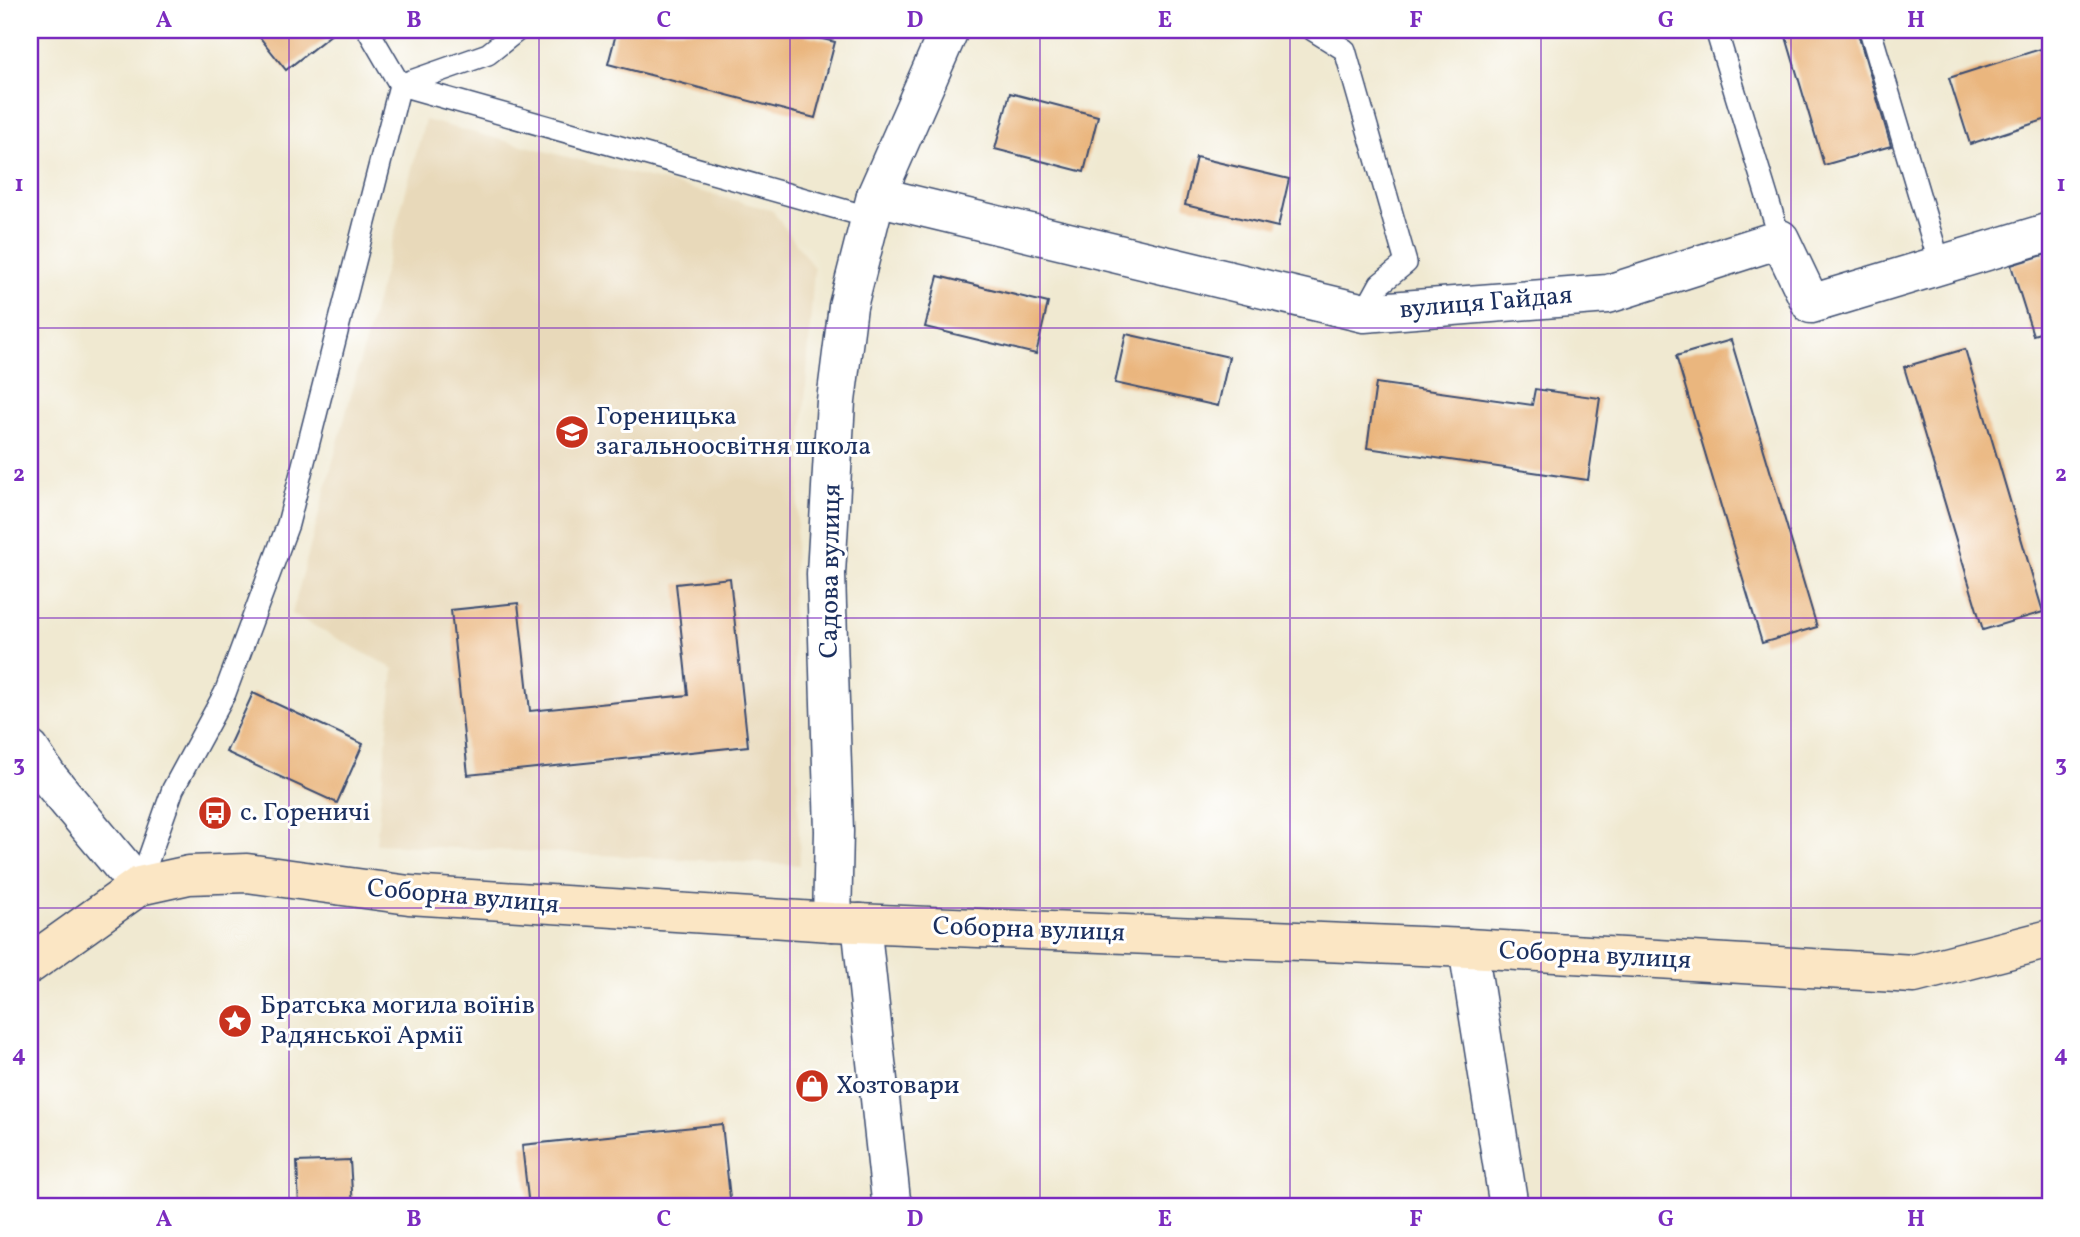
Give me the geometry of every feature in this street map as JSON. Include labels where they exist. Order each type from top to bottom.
[{"type":"main road","name":"Соборна вулиця","points":[[30,964],[85,922],[139,886],[189,875],[247,873],[409,895],[847,923],[1468,948],[1914,974],[2050,939]]},
{"type":"street","name":"Садова вулиця","points":[[890,1205],[834,831],[827,561],[836,401],[848,306],[874,207],[949,30]]},
{"type":"street","name":"вулиця Гайдая","points":[[874,207],[1364,313],[1608,294],[1780,239]]},
{"type":"street","points":[[1780,239],[1811,304],[2050,232]]},
{"type":"street","points":[[30,750],[47,776],[139,886]]},
{"type":"street","points":[[1468,948],[1509,1207]]},
{"type":"lane","points":[[139,886],[173,789],[225,693],[288,524],[400,85],[368,30]]},
{"type":"lane","points":[[400,85],[488,54],[518,30]]},
{"type":"lane","points":[[1313,30],[1345,50],[1406,263],[1380,284],[1364,313]]},
{"type":"lane","points":[[1716,30],[1780,239]]},
{"type":"lane","points":[[1870,30],[1940,265]]},
{"type":"lane","points":[[400,85],[874,207]]},
{"type":"shaded area","name":"Гореницька загальноосвітня школа","points":[[425,120],[772,210],[814,268],[792,596],[800,865],[376,844],[394,669],[292,614]]},
{"type":"building","points":[[254,30],[337,30],[286,70]]},
{"type":"building","points":[[617,30],[785,30],[835,42],[815,118],[608,64]]},
{"type":"building","points":[[1784,30],[1857,30],[1891,146],[1824,165]]},
{"type":"building","points":[[2050,46],[2050,118],[1970,144],[1949,78]]},
{"type":"building","points":[[1010,93],[1098,116],[1084,172],[995,149]]},
{"type":"building","points":[[1196,157],[1289,179],[1278,227],[1185,205]]},
{"type":"building","points":[[2050,253],[2050,330],[2033,335],[2011,265]]},
{"type":"building","points":[[938,276],[1048,303],[1036,354],[925,327]]},
{"type":"building","points":[[1126,334],[1229,357],[1218,406],[1115,383]]},
{"type":"building","points":[[1731,340],[1817,627],[1762,643],[1676,356]]},
{"type":"building","points":[[1965,349],[2043,612],[1983,630],[1904,367]]},
{"type":"building","points":[[1376,383],[1532,405],[1535,389],[1600,398],[1588,480],[1367,448]]},
{"type":"building","points":[[730,578],[748,746],[468,775],[451,610],[518,603],[530,711],[688,695],[676,584]]},
{"type":"building","points":[[253,693],[363,744],[337,803],[226,752]]},
{"type":"building","points":[[722,1124],[731,1207],[529,1207],[522,1145]]},
{"type":"building","points":[[350,1160],[353,1207],[299,1207],[297,1162]]},
{"type":"place","name":"Гореницька загальноосвітня школа","points":[[572,432]]},
{"type":"place","name":"с. Гореничі","points":[[215,813]]},
{"type":"place","name":"Братська могила воїнів Радянської Армії","points":[[235,1021]]},
{"type":"place","name":"Хозтовари","points":[[812,1086]]}]
